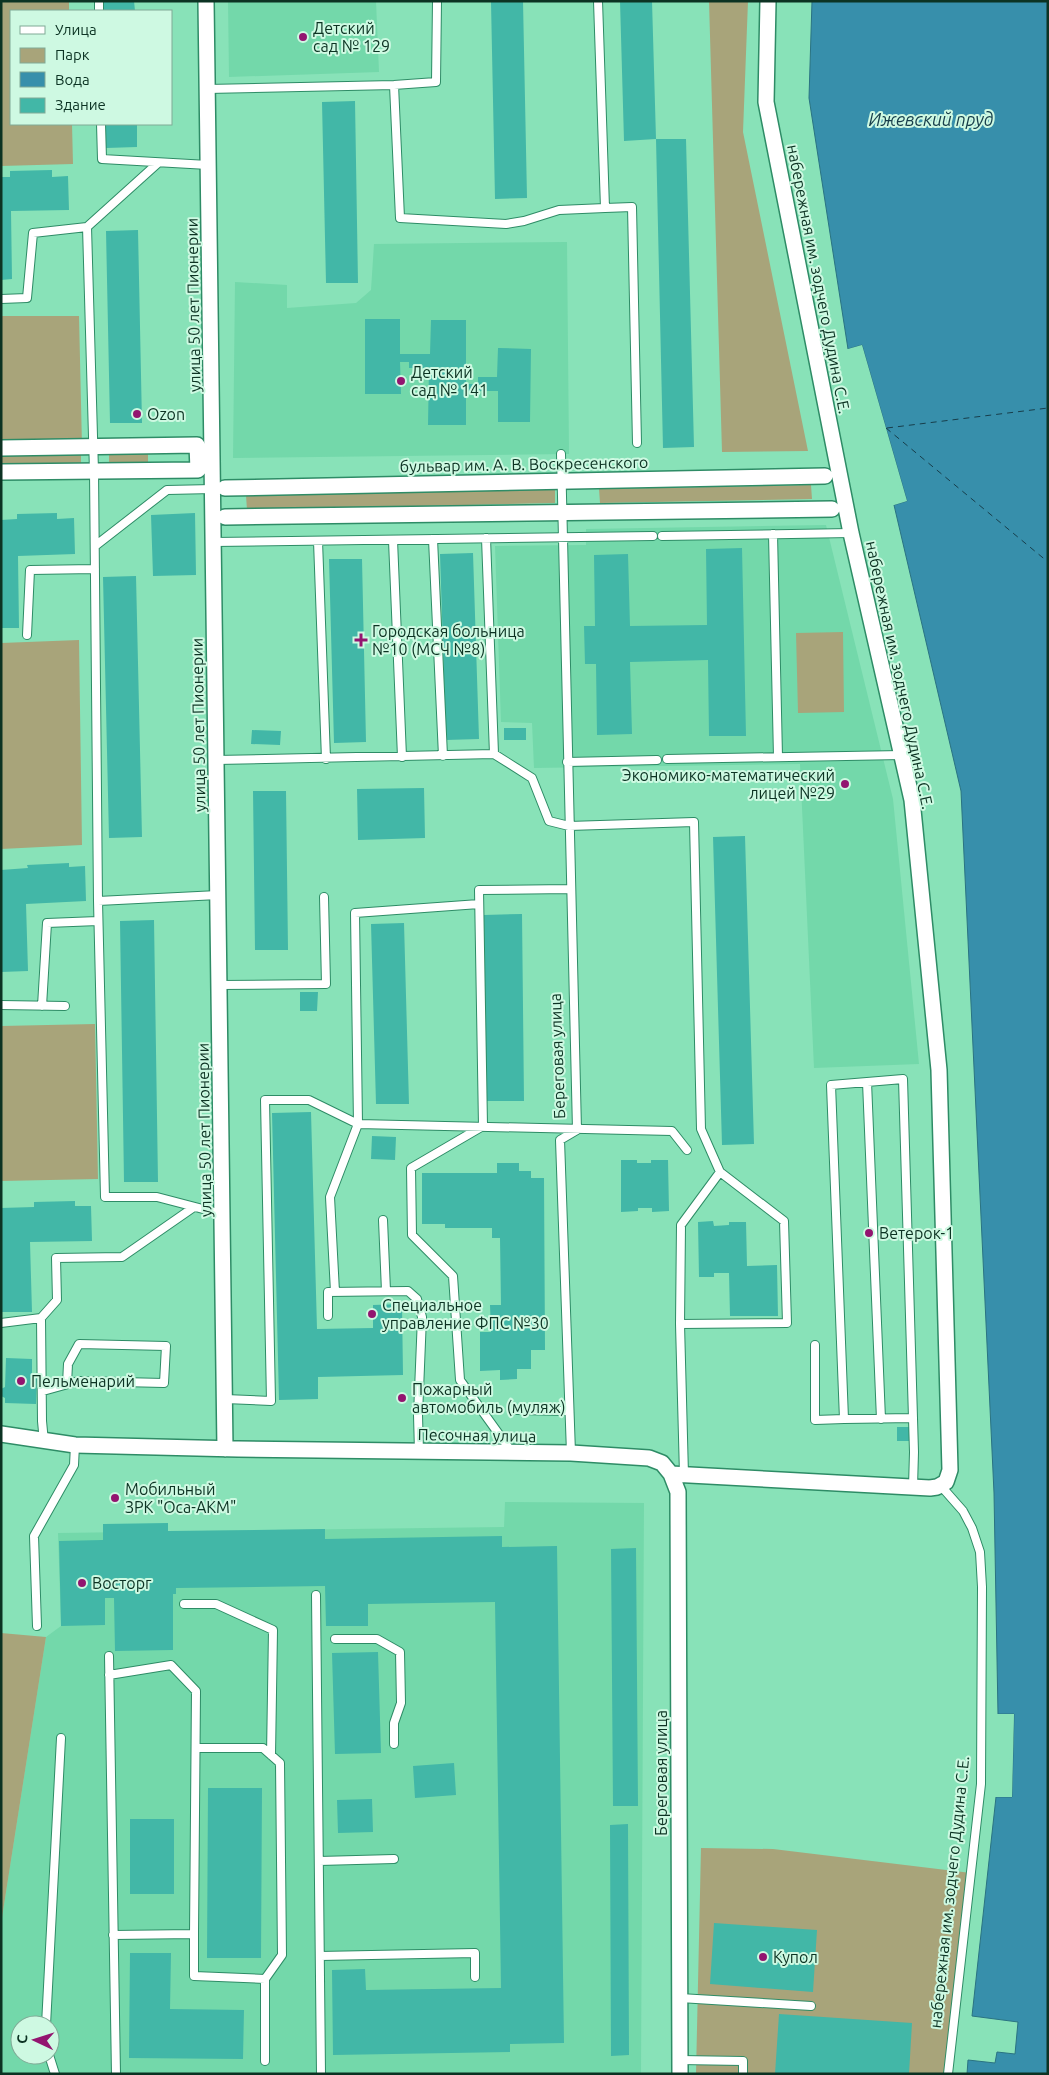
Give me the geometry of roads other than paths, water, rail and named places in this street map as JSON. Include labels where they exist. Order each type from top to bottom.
[{"type":"street","name":"улица 50 лет Пионерии","points":[[206,1],[208,165],[219,488],[213,542],[225,1448]]},
{"type":"street","name":"набережная им. зодчего Дудина С.Е.","points":[[768,1],[766,102],[851,533],[912,800],[939,1070],[950,1457],[948,1477],[943,1484]]},
{"type":"street","points":[[1,448],[197,445],[198,470],[1,472]]},
{"type":"street","name":"бульвар им. А. В. Воскресенского","points":[[219,488],[824,476]]},
{"type":"street","points":[[225,517],[832,509]]},
{"type":"street","name":"Песочная улица","points":[[1,1434],[44,1442],[75,1445],[571,1453],[648,1458],[662,1463],[678,1474]]},
{"type":"street","points":[[678,1474],[930,1488],[943,1484]]},
{"type":"street","name":"Береговая улица","points":[[678,1474],[680,2067]]},
{"type":"lane","points":[[207,89],[394,85],[436,82],[437,1]]},
{"type":"lane","points":[[598,1],[605,208]]},
{"type":"lane","points":[[394,85],[400,218],[506,224],[559,210],[632,207],[637,443]]},
{"type":"lane","points":[[101,125],[102,159],[208,165]]},
{"type":"lane","points":[[1,298],[27,298],[33,232],[87,227],[158,163]]},
{"type":"lane","points":[[87,227],[94,471],[98,921],[105,1197],[157,1197],[222,1214]]},
{"type":"lane","name":"Береговая улица","points":[[561,454],[577,1130],[560,1140],[571,1453]]},
{"type":"lane","points":[[95,546],[167,490],[219,488]]},
{"type":"lane","points":[[662,536],[851,533]]},
{"type":"lane","points":[[773,534],[778,757]]},
{"type":"lane","points":[[213,542],[653,536]]},
{"type":"lane","points":[[486,538],[494,754]]},
{"type":"lane","points":[[433,539],[442,756]]},
{"type":"lane","points":[[393,540],[402,757]]},
{"type":"lane","points":[[318,541],[326,759]]},
{"type":"lane","points":[[27,635],[30,570],[95,569]]},
{"type":"lane","points":[[216,760],[494,754],[532,778],[549,821],[569,826],[694,822],[701,1129],[720,1172],[784,1221],[787,1323],[680,1324]]},
{"type":"lane","points":[[667,760],[902,754]]},
{"type":"lane","points":[[567,765],[657,760]]},
{"type":"lane","points":[[483,1126],[479,890],[570,888]]},
{"type":"lane","points":[[98,901],[218,895]]},
{"type":"lane","points":[[219,985],[326,984],[324,897]]},
{"type":"lane","points":[[335,1292],[330,1197],[358,1124],[354,912],[479,904]]},
{"type":"lane","points":[[42,1006],[47,923],[98,921]]},
{"type":"lane","points":[[1,1006],[65,1006]]},
{"type":"lane","points":[[844,1419],[831,1085],[903,1079],[913,1418],[913,1487]]},
{"type":"lane","points":[[867,1082],[881,1419]]},
{"type":"lane","points":[[225,1399],[271,1401],[265,1100],[309,1100],[358,1124],[672,1132],[687,1150]]},
{"type":"lane","points":[[483,1126],[411,1168],[412,1235],[453,1276],[460,1380],[512,1453]]},
{"type":"lane","points":[[678,1474],[681,1225],[720,1172]]},
{"type":"lane","points":[[1,1323],[41,1318],[57,1300],[56,1258],[122,1257],[194,1207]]},
{"type":"lane","points":[[382,1220],[386,1291]]},
{"type":"lane","points":[[328,1316],[328,1292],[408,1291],[416,1299],[422,1317],[418,1415],[419,1452]]},
{"type":"lane","points":[[41,1318],[44,1442]]},
{"type":"lane","points":[[43,1391],[79,1381],[164,1383],[166,1346],[79,1344],[68,1364],[67,1384]]},
{"type":"lane","points":[[815,1345],[816,1420],[913,1418]]},
{"type":"lane","points":[[517,1410],[569,1411]]},
{"type":"lane","points":[[37,1626],[34,1536],[74,1465],[75,1445]]},
{"type":"lane","name":"набережная им. зодчего Дудина С.Е.","points":[[943,1484],[964,1512],[972,1528],[980,1552],[982,1587],[981,1784],[948,2074]]},
{"type":"lane","points":[[316,1595],[321,2074]]},
{"type":"lane","points":[[184,1604],[216,1604],[273,1630],[271,1755]]},
{"type":"lane","points":[[335,1640],[377,1639],[400,1652],[400,1703],[394,1723],[394,1744]]},
{"type":"lane","points":[[108,1656],[116,2074]]},
{"type":"lane","points":[[109,1675],[171,1665],[196,1690],[194,1976],[265,1979]]},
{"type":"lane","points":[[46,2015],[60,1738]]},
{"type":"lane","points":[[196,1748],[263,1748],[280,1763],[283,1954],[265,1979],[265,2061]]},
{"type":"lane","points":[[319,1861],[394,1859]]},
{"type":"lane","points":[[113,1935],[194,1934]]},
{"type":"lane","points":[[320,1956],[475,1953],[475,1977]]},
{"type":"lane","points":[[680,1998],[811,2006]]},
{"type":"lane","points":[[680,2067],[743,2061],[743,2074]]},
{"type":"water","name":"Ижевский пруд","points":[[812,1],[1048,1],[1048,2074],[967,2074],[968,2060],[995,2063],[997,2052],[1015,2054],[1018,2022],[972,2016],[996,1797],[1012,1797],[1014,1714],[998,1714],[994,1493],[961,791],[894,505],[907,501],[862,345],[848,349],[809,98]]},
{"type":"place","name":"Детский сад № 129","points":[[303,37]]},
{"type":"place","name":"Детский сад № 141","points":[[401,381]]},
{"type":"place","name":"Ozon","points":[[137,414]]},
{"type":"place","name":"Городская больница №10 (МСЧ №8)","points":[[361,640]]},
{"type":"place","name":"Экономико-математический лицей №29","points":[[845,784]]},
{"type":"place","name":"Ветерок-1","points":[[869,1233]]},
{"type":"place","name":"Специальное управление ФПС №30","points":[[372,1314]]},
{"type":"place","name":"Пельменарий","points":[[21,1381]]},
{"type":"place","name":"Пожарный автомобиль (муляж)","points":[[402,1398]]},
{"type":"place","name":"Мобильный ЗРК \"Оса-АКМ\"","points":[[115,1498]]},
{"type":"place","name":"Восторг","points":[[82,1583]]},
{"type":"place","name":"Купол","points":[[763,1957]]}]
